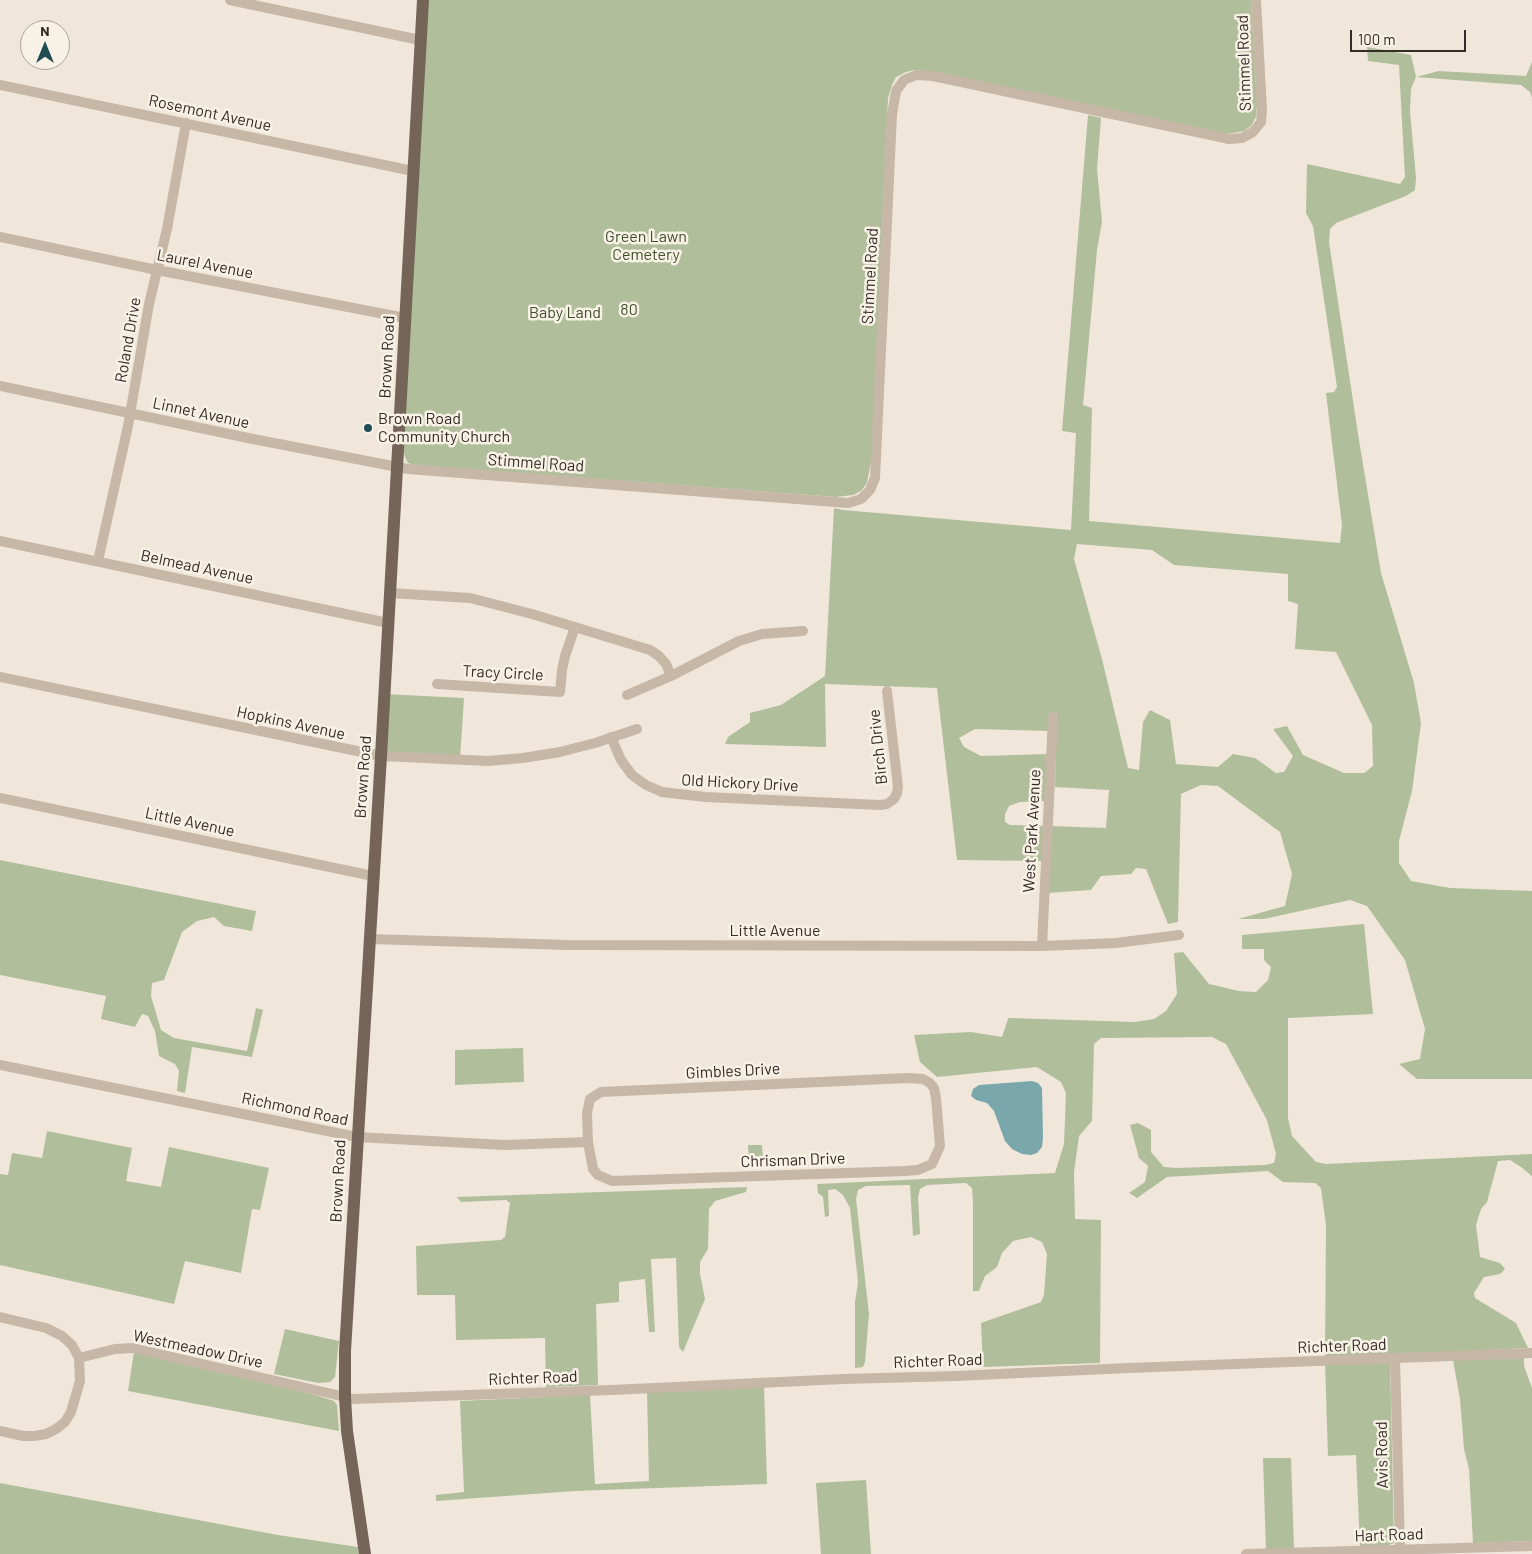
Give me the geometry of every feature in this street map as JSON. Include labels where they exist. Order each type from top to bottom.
[{"type":"main road","name":"Brown Road","points":[[365,1554],[350,1453],[345,1397],[345,1346],[381,756],[423,0]]},
{"type":"street","points":[[230,0],[420,40]]},
{"type":"street","name":"Stimmel Road","points":[[397,467],[848,502],[861,499],[870,490],[875,478],[892,115],[896,91],[904,80],[916,75],[933,76],[1229,139],[1242,138],[1253,132],[1260,122],[1262,110],[1256,0]]},
{"type":"street","name":"Rosemont Avenue","points":[[0,85],[413,171]]},
{"type":"street","name":"Roland Drive","points":[[98,561],[130,413],[149,304],[167,229],[186,123]]},
{"type":"street","name":"Laurel Avenue","points":[[0,237],[157,270],[405,318]]},
{"type":"street","name":"Linnet Avenue","points":[[0,386],[397,467]]},
{"type":"street","name":"Belmead Avenue","points":[[0,541],[388,623]]},
{"type":"street","points":[[390,593],[470,598],[532,614],[650,650],[666,664],[672,676]]},
{"type":"street","name":"Tracy Circle","points":[[437,684],[560,692],[562,670],[574,627]]},
{"type":"street","points":[[627,695],[672,676],[739,641],[762,634],[803,630]]},
{"type":"street","name":"Hopkins Avenue","points":[[0,677],[381,756],[488,761],[560,752],[637,729]]},
{"type":"street","name":"Birch Drive","points":[[887,691],[898,787],[894,799]]},
{"type":"street","name":"West Park Avenue","points":[[1042,946],[1053,717]]},
{"type":"street","name":"Old Hickory Drive","points":[[611,737],[620,760],[632,775],[646,785],[662,792],[704,797],[880,805],[887,804],[894,799]]},
{"type":"street","name":"Little Avenue","points":[[0,798],[373,876]]},
{"type":"street","name":"Little Avenue","points":[[370,939],[578,945],[1042,946],[1116,943],[1179,935]]},
{"type":"street","name":"Richmond Road","points":[[0,1064],[357,1137],[504,1145],[588,1142]]},
{"type":"street","name":"Chrisman Drive","points":[[588,1142],[593,1169],[598,1175],[612,1181],[918,1170],[932,1164],[940,1146],[934,1088],[930,1083],[922,1079]]},
{"type":"street","name":"Gimbles Drive","points":[[588,1142],[587,1113],[590,1099],[601,1092],[922,1079]]},
{"type":"street","points":[[0,1317],[46,1328],[62,1336],[72,1345],[79,1358],[80,1381],[71,1412],[56,1429],[46,1434],[34,1436],[23,1436],[0,1431]]},
{"type":"street","name":"Westmeadow Drive","points":[[79,1358],[115,1349],[133,1348],[345,1397]]},
{"type":"street","name":"Richter Road","points":[[345,1397],[354,1399],[611,1390],[843,1379],[1532,1353]]},
{"type":"street","name":"Avis Road","points":[[1395,1358],[1400,1550]]},
{"type":"street","name":"Hart Road","points":[[1246,1554],[1532,1546]]},
{"type":"green space","name":"Green Lawn Cemetery","points":[[427,0],[1251,0],[1257,105],[1256,117],[1251,126],[1244,131],[1227,134],[934,72],[914,70],[896,77],[888,98],[872,456],[867,483],[861,491],[853,495],[836,497],[414,465],[408,463],[403,449]]},
{"type":"green space","points":[[1367,47],[1411,55],[1416,77],[1411,89],[1410,111],[1416,178],[1415,190],[1406,196],[1336,223],[1330,229],[1329,242],[1381,573],[1414,683],[1421,723],[1412,791],[1399,841],[1399,863],[1411,881],[1450,888],[1532,891],[1532,1079],[1417,1079],[1399,1064],[1420,1059],[1425,1029],[1405,960],[1367,906],[1350,900],[1264,919],[1238,919],[1285,906],[1292,874],[1280,832],[1218,786],[1201,785],[1181,794],[1178,922],[1168,924],[1146,869],[1136,868],[1131,874],[1101,876],[1091,890],[1047,893],[1049,826],[1106,828],[1109,790],[1055,787],[1057,713],[1050,713],[1049,731],[975,729],[959,738],[964,747],[981,756],[1048,754],[1047,801],[1020,802],[1009,806],[1005,814],[1005,822],[1010,825],[1044,826],[1042,861],[957,860],[937,688],[825,684],[826,747],[725,744],[728,737],[750,722],[750,713],[781,705],[825,676],[834,508],[1071,530],[1076,433],[1062,431],[1088,115],[1101,118],[1097,169],[1102,222],[1097,250],[1083,405],[1092,408],[1089,521],[1340,543],[1342,525],[1326,393],[1334,392],[1337,387],[1313,226],[1306,213],[1307,164],[1400,184],[1405,177],[1399,65],[1368,61]],"holes":[[[1077,544],[1152,550],[1174,565],[1288,574],[1288,601],[1298,604],[1295,649],[1336,652],[1372,725],[1373,766],[1364,773],[1344,773],[1303,755],[1287,726],[1273,729],[1293,756],[1284,772],[1276,773],[1255,758],[1233,754],[1218,767],[1176,764],[1170,720],[1150,710],[1143,722],[1139,770],[1128,768],[1102,659],[1074,559]]]},
{"type":"green space","points":[[1532,62],[1532,98],[1530,92],[1521,85],[1416,77],[1439,71],[1526,76]]},
{"type":"green space","points":[[384,694],[464,698],[460,759],[382,755]]},
{"type":"green space","points":[[0,860],[256,911],[252,931],[224,926],[214,917],[197,921],[182,932],[164,980],[152,983],[151,996],[161,1030],[174,1038],[247,1051],[256,1008],[263,1010],[252,1057],[192,1047],[185,1093],[177,1091],[179,1071],[175,1064],[159,1056],[155,1031],[148,1016],[142,1014],[135,1027],[101,1019],[106,996],[0,975]]},
{"type":"green space","points":[[1364,924],[1373,1014],[1288,1018],[1288,1118],[1292,1136],[1316,1162],[1326,1164],[1532,1154],[1532,1176],[1510,1160],[1498,1161],[1487,1202],[1481,1209],[1476,1225],[1480,1257],[1500,1263],[1505,1269],[1500,1274],[1484,1277],[1474,1293],[1475,1298],[1516,1323],[1528,1348],[1325,1358],[1326,1225],[1321,1188],[1315,1183],[1283,1182],[1268,1171],[1167,1177],[1137,1198],[1129,1193],[1145,1182],[1148,1166],[1139,1158],[1130,1125],[1138,1123],[1151,1130],[1151,1152],[1164,1167],[1265,1165],[1274,1163],[1276,1154],[1267,1120],[1226,1044],[1212,1037],[1101,1038],[1094,1044],[1092,1121],[1079,1136],[1074,1172],[1075,1219],[1101,1220],[1100,1363],[983,1367],[981,1323],[1041,1302],[1044,1295],[1047,1254],[1042,1242],[1031,1237],[1013,1241],[1002,1253],[997,1267],[985,1276],[979,1291],[973,1291],[973,1203],[972,1188],[966,1183],[927,1185],[920,1189],[918,1197],[920,1234],[913,1236],[910,1185],[866,1186],[858,1190],[856,1199],[869,1314],[865,1362],[863,1367],[855,1368],[855,1302],[858,1282],[850,1208],[843,1195],[835,1189],[828,1190],[829,1216],[825,1217],[823,1197],[818,1193],[817,1184],[1055,1173],[1064,1144],[1066,1093],[1061,1082],[1037,1067],[937,1077],[920,1062],[914,1035],[971,1032],[1002,1037],[1009,1018],[1135,1022],[1154,1019],[1166,1011],[1177,994],[1174,953],[1183,952],[1209,984],[1239,991],[1256,992],[1268,980],[1271,967],[1264,960],[1264,949],[1242,949],[1242,935]]},
{"type":"green space","points":[[523,1048],[524,1082],[455,1085],[455,1050]]},
{"type":"green space","points":[[47,1131],[132,1148],[126,1181],[161,1187],[169,1147],[269,1168],[260,1210],[252,1209],[241,1273],[185,1261],[174,1304],[0,1265],[0,1174],[8,1175],[12,1153],[42,1158]]},
{"type":"green space","points":[[748,1145],[762,1145],[763,1159],[749,1160]]},
{"type":"green space","points":[[747,1187],[746,1192],[715,1201],[709,1209],[708,1249],[700,1262],[700,1274],[705,1299],[683,1352],[679,1347],[676,1258],[651,1259],[655,1332],[649,1332],[645,1279],[619,1282],[619,1302],[596,1304],[598,1385],[546,1387],[545,1338],[456,1340],[455,1295],[417,1295],[416,1246],[501,1240],[505,1237],[510,1203],[506,1200],[461,1202],[457,1197]]},
{"type":"green space","points":[[285,1329],[339,1341],[335,1377],[330,1382],[318,1383],[274,1374]]},
{"type":"green space","points":[[134,1352],[334,1401],[337,1405],[339,1431],[128,1391]]},
{"type":"green space","points":[[1524,1358],[1524,1366],[1532,1388],[1532,1541],[1473,1543],[1469,1469],[1464,1449],[1460,1399],[1453,1360]]},
{"type":"green space","points":[[1390,1361],[1394,1543],[1386,1546],[1360,1547],[1356,1455],[1328,1456],[1325,1363]]},
{"type":"green space","points":[[764,1386],[767,1484],[575,1491],[436,1501],[436,1495],[464,1492],[460,1401],[590,1395],[595,1484],[649,1481],[647,1392]]},
{"type":"green space","points":[[1263,1458],[1291,1458],[1294,1550],[1266,1551]]},
{"type":"green space","points":[[866,1480],[871,1554],[821,1554],[816,1483]]},
{"type":"green space","points":[[0,1483],[278,1535],[358,1547],[359,1554],[0,1554]]},
{"type":"water","points":[[1032,1081],[1038,1083],[1042,1088],[1043,1138],[1042,1147],[1037,1153],[1031,1155],[1022,1154],[1012,1149],[1005,1141],[994,1111],[987,1103],[976,1100],[971,1096],[973,1089],[979,1085]]},
{"type":"place","name":"Brown Road Community Church","points":[[368,428]]},
{"type":"park label","name":"80","points":[[629,310]]},
{"type":"park label","name":"Baby Land","points":[[565,313]]}]
